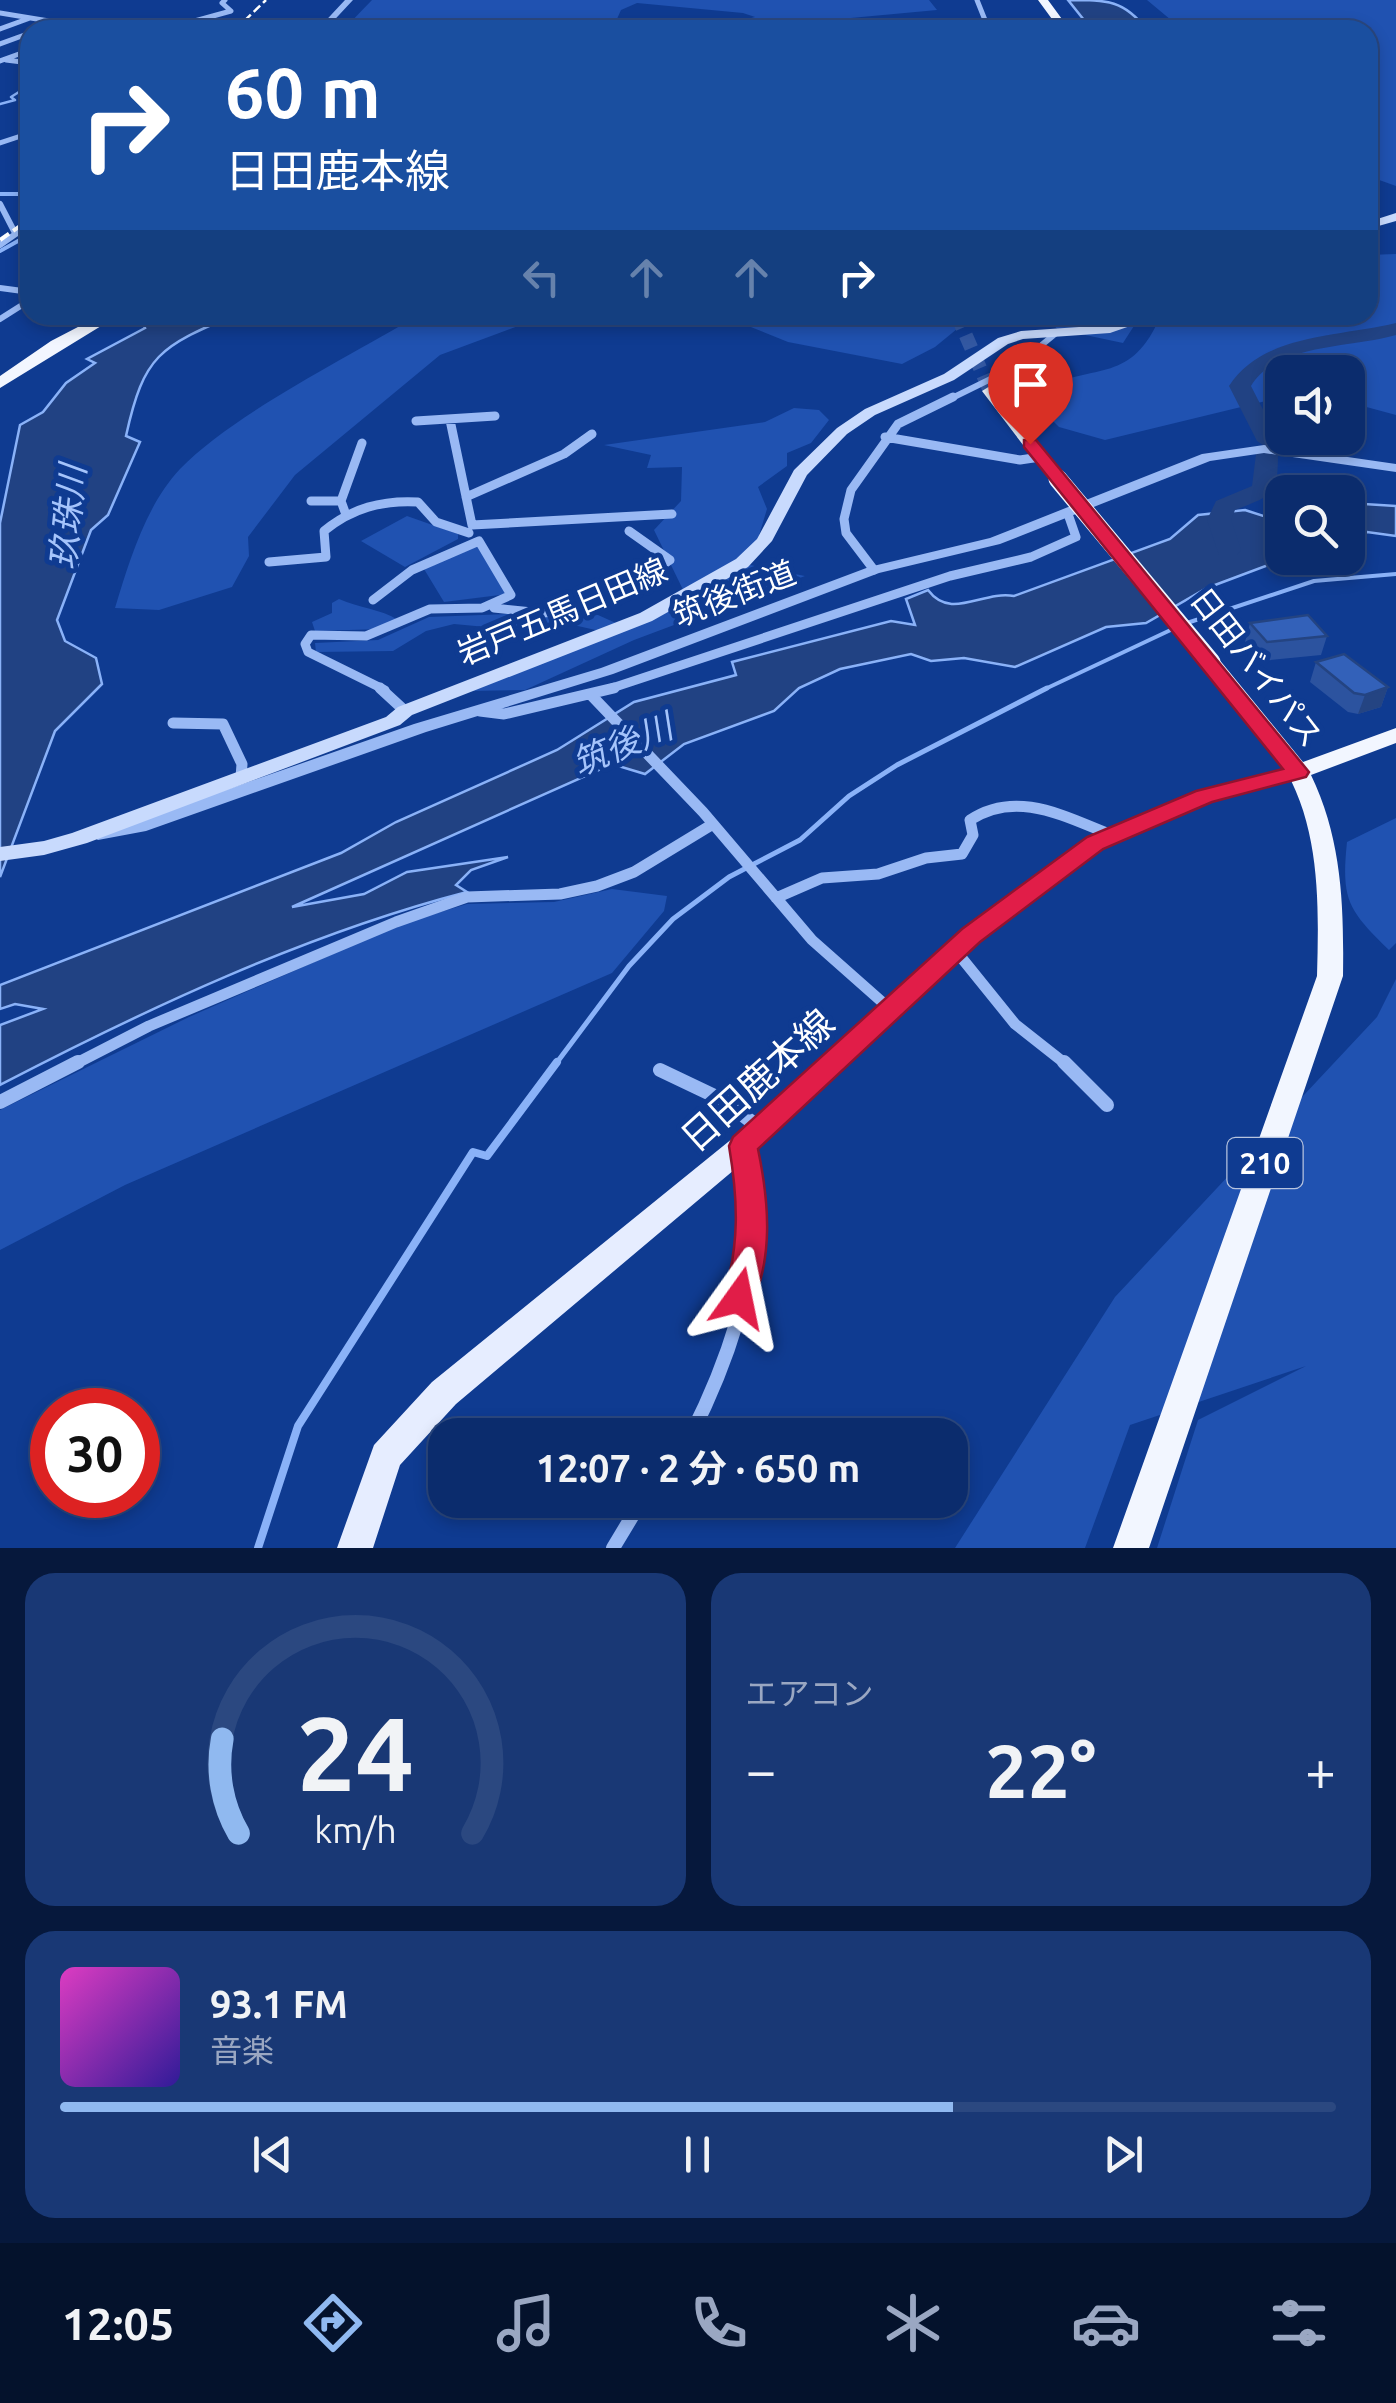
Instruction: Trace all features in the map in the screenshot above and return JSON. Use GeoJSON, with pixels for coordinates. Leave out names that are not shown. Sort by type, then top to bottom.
{"type":"FeatureCollection","features":[{"type":"Feature","properties":{"kind":"highway"},"geometry":{"type":"LineString","coordinates":[[0,383],[56,344],[93,325]]}},
{"type":"Feature","properties":{"kind":"highway","name":"日田バイパス"},"geometry":{"type":"LineString","coordinates":[[990,391],[1298,772],[1321,839],[1332,893],[1330,976],[1131,1548]]}},
{"type":"Feature","properties":{"kind":"highway"},"geometry":{"type":"LineString","coordinates":[[1298,772],[1396,735]]}},
{"type":"Feature","properties":{"kind":"main road","name":"岩戸五馬日田線"},"geometry":{"type":"LineString","coordinates":[[0,854],[97,834],[153,808],[393,721],[405,711],[634,622],[742,564],[764,541],[800,473],[842,431],[870,412],[973,364],[1003,341],[1120,325]]}},
{"type":"Feature","properties":{"kind":"main road","name":"日田鹿本線"},"geometry":{"type":"LineString","coordinates":[[355,1548],[386,1456],[432,1404],[752,1138],[956,950],[1095,843],[1204,797],[1298,772]]}},
{"type":"Feature","properties":{"kind":"street"},"geometry":{"type":"LineString","coordinates":[[196,20],[231,10],[222,3],[225,0]]}},
{"type":"Feature","properties":{"kind":"street"},"geometry":{"type":"LineString","coordinates":[[330,20],[349,0]]}},
{"type":"Feature","properties":{"kind":"street"},"geometry":{"type":"LineString","coordinates":[[0,17],[43,20]]}},
{"type":"Feature","properties":{"kind":"street"},"geometry":{"type":"LineString","coordinates":[[0,17],[17,23]]}},
{"type":"Feature","properties":{"kind":"street"},"geometry":{"type":"LineString","coordinates":[[25,20],[31,18]]}},
{"type":"Feature","properties":{"kind":"street"},"geometry":{"type":"LineString","coordinates":[[0,29],[20,22]]}},
{"type":"Feature","properties":{"kind":"street"},"geometry":{"type":"LineString","coordinates":[[0,204],[20,232]]}},
{"type":"Feature","properties":{"kind":"street"},"geometry":{"type":"LineString","coordinates":[[0,319],[20,304]]}},
{"type":"Feature","properties":{"kind":"street"},"geometry":{"type":"LineString","coordinates":[[874,570],[846,534],[842,514],[849,494],[886,437],[898,424],[1014,366],[1054,334]]}},
{"type":"Feature","properties":{"kind":"street"},"geometry":{"type":"LineString","coordinates":[[416,421],[494,416]]}},
{"type":"Feature","properties":{"kind":"street"},"geometry":{"type":"LineString","coordinates":[[450,420],[470,534]]}},
{"type":"Feature","properties":{"kind":"street"},"geometry":{"type":"LineString","coordinates":[[466,497],[564,454],[592,434]]}},
{"type":"Feature","properties":{"kind":"street"},"geometry":{"type":"LineString","coordinates":[[886,437],[1020,460],[1040,457]]}},
{"type":"Feature","properties":{"kind":"street"},"geometry":{"type":"LineString","coordinates":[[345,512],[341,501],[362,443]]}},
{"type":"Feature","properties":{"kind":"street","name":"筑後街道"},"geometry":{"type":"LineString","coordinates":[[97,834],[140,828],[474,711],[607,671],[874,570],[996,541],[1206,458],[1243,450],[1289,451],[1396,468]]}},
{"type":"Feature","properties":{"kind":"street"},"geometry":{"type":"LineString","coordinates":[[311,501],[341,501]]}},
{"type":"Feature","properties":{"kind":"street"},"geometry":{"type":"LineString","coordinates":[[269,562],[326,557],[324,531],[345,512],[418,502],[436,522],[479,541],[511,595],[488,608]]}},
{"type":"Feature","properties":{"kind":"street"},"geometry":{"type":"LineString","coordinates":[[373,600],[470,534],[672,514]]}},
{"type":"Feature","properties":{"kind":"street"},"geometry":{"type":"LineString","coordinates":[[474,711],[504,714],[591,695],[950,576],[1031,557],[1076,537],[1068,514]]}},
{"type":"Feature","properties":{"kind":"street"},"geometry":{"type":"LineString","coordinates":[[405,711],[385,690],[308,652],[305,644],[311,635],[365,636],[435,608],[572,612],[608,604],[670,560],[629,531]]}},
{"type":"Feature","properties":{"kind":"street"},"geometry":{"type":"LineString","coordinates":[[591,695],[703,812],[812,940],[891,1010]]}},
{"type":"Feature","properties":{"kind":"street"},"geometry":{"type":"LineString","coordinates":[[173,723],[223,724],[242,764],[240,778]]}},
{"type":"Feature","properties":{"kind":"street"},"geometry":{"type":"LineString","coordinates":[[776,898],[822,878],[878,874],[926,858],[962,854],[973,835],[970,820],[982,809],[998,805],[1022,804],[1113,836]]}},
{"type":"Feature","properties":{"kind":"street"},"geometry":{"type":"LineString","coordinates":[[0,1102],[149,1026],[396,922],[467,897],[560,894],[597,886],[634,872],[713,824]]}},
{"type":"Feature","properties":{"kind":"street"},"geometry":{"type":"LineString","coordinates":[[956,950],[1015,1024],[1080,1075],[1107,1106]]}},
{"type":"Feature","properties":{"kind":"street"},"geometry":{"type":"LineString","coordinates":[[660,1070],[724,1100],[752,1138],[754,1204],[746,1275],[710,1404],[701,1418]]}},
{"type":"Feature","properties":{"kind":"street"},"geometry":{"type":"LineString","coordinates":[[612,1548],[631,1518]]}},
{"type":"Feature","properties":{"kind":"shaded area"},"geometry":{"type":"Polygon","coordinates":[[[372,0],[929,0],[937,10],[840,19],[844,20],[744,20],[755,17],[637,3],[621,10],[616,20],[353,20],[372,0]]]}},
{"type":"Feature","properties":{"kind":"shaded area"},"geometry":{"type":"Polygon","coordinates":[[[1147,0],[1396,0],[1396,186],[1378,180],[1378,20],[1171,20],[1147,0]]]}},
{"type":"Feature","properties":{"kind":"shaded area"},"geometry":{"type":"Polygon","coordinates":[[[1396,254],[1396,415],[1365,407],[1365,355],[1265,355],[1265,401],[1105,440],[1059,427],[1038,406],[1040,389],[1125,362],[1150,337],[1156,325],[1378,325],[1378,255],[1396,254]]]}},
{"type":"Feature","properties":{"kind":"shaded area"},"geometry":{"type":"Polygon","coordinates":[[[401,325],[521,325],[440,355],[295,475],[248,537],[249,556],[232,587],[159,610],[115,608],[148,517],[180,469],[230,428],[401,325]]]}},
{"type":"Feature","properties":{"kind":"shaded area"},"geometry":{"type":"Polygon","coordinates":[[[746,325],[962,325],[935,347],[902,364],[788,342],[746,325]]]}},
{"type":"Feature","properties":{"kind":"shaded area"},"geometry":{"type":"Polygon","coordinates":[[[1054,325],[1135,325],[1123,343],[1057,329],[1054,325]]]}},
{"type":"Feature","properties":{"kind":"shaded area"},"geometry":{"type":"Polygon","coordinates":[[[794,408],[819,410],[829,420],[811,443],[787,453],[787,466],[758,487],[767,509],[750,565],[805,576],[634,640],[525,690],[468,691],[687,598],[654,530],[681,501],[682,467],[647,468],[651,455],[604,445],[765,422],[794,408]]]}},
{"type":"Feature","properties":{"kind":"shaded area"},"geometry":{"type":"Polygon","coordinates":[[[407,516],[458,534],[458,539],[405,567],[361,541],[407,516]]]}},
{"type":"Feature","properties":{"kind":"shaded area"},"geometry":{"type":"Polygon","coordinates":[[[476,543],[508,594],[444,602],[424,569],[476,543]]]}},
{"type":"Feature","properties":{"kind":"shaded area"},"geometry":{"type":"Polygon","coordinates":[[[339,599],[398,620],[383,629],[315,631],[312,622],[332,613],[332,603],[339,599]]]}},
{"type":"Feature","properties":{"kind":"shaded area"},"geometry":{"type":"Polygon","coordinates":[[[598,615],[618,624],[600,631],[569,624],[527,631],[454,624],[426,631],[393,651],[316,652],[315,643],[378,640],[429,617],[598,615]]]}},
{"type":"Feature","properties":{"kind":"shaded area"},"geometry":{"type":"Polygon","coordinates":[[[1396,818],[1396,943],[1389,950],[1350,903],[1345,862],[1347,842],[1396,818]]]}},
{"type":"Feature","properties":{"kind":"shaded area"},"geometry":{"type":"Polygon","coordinates":[[[612,889],[667,896],[664,911],[612,973],[125,1185],[0,1250],[0,1110],[189,1017],[401,924],[467,904],[554,902],[612,889]]]}},
{"type":"Feature","properties":{"kind":"shaded area"},"geometry":{"type":"Polygon","coordinates":[[[1396,979],[1396,1548],[1157,1548],[1198,1420],[1306,1366],[1130,1425],[1085,1548],[955,1548],[1115,1297],[1377,1017],[1396,979]]]}},
{"type":"Feature","properties":{"kind":"water"},"geometry":{"type":"Polygon","coordinates":[[[1068,0],[1114,4],[1138,20],[1084,20],[1068,0]]]}},
{"type":"Feature","properties":{"kind":"water","name":"玖珠川"},"geometry":{"type":"Polygon","coordinates":[[[144,325],[212,325],[188,336],[159,357],[140,387],[126,436],[140,442],[108,515],[91,530],[57,620],[65,641],[96,658],[102,684],[55,731],[0,877],[0,523],[20,425],[43,412],[66,383],[95,363],[87,359],[145,328],[144,325]]]}},
{"type":"Feature","properties":{"kind":"water"},"geometry":{"type":"Polygon","coordinates":[[[1365,504],[1396,506],[1396,536],[1367,532],[1365,504]]]}},
{"type":"Feature","properties":{"kind":"water","name":"筑後川"},"geometry":{"type":"Polygon","coordinates":[[[1245,510],[1265,516],[1265,566],[1207,588],[1146,623],[1106,627],[1015,667],[964,658],[931,661],[911,654],[840,669],[799,688],[774,711],[684,744],[645,774],[612,764],[292,907],[364,894],[407,872],[508,857],[471,870],[456,885],[467,892],[347,929],[229,975],[0,1085],[0,1025],[43,1009],[15,1004],[0,1009],[0,985],[341,853],[396,822],[557,750],[634,702],[736,675],[732,662],[891,621],[915,625],[906,599],[928,590],[937,599],[957,604],[1014,596],[1170,539],[1198,515],[1245,510]]]}},
{"type":"Feature","properties":{"kind":"building"},"geometry":{"type":"Polygon","coordinates":[[[1308,615],[1327,636],[1267,642],[1250,623],[1308,615]]]}},
{"type":"Feature","properties":{"kind":"building"},"geometry":{"type":"Polygon","coordinates":[[[1344,654],[1388,687],[1365,695],[1354,693],[1316,662],[1344,654]]]}},
{"type":"Feature","properties":{"kind":"waterway"},"geometry":{"type":"LineString","coordinates":[[0,104],[15,100],[11,97],[20,91]]}},
{"type":"Feature","properties":{"kind":"waterway"},"geometry":{"type":"LineString","coordinates":[[0,194],[20,194]]}},
{"type":"Feature","properties":{"kind":"waterway"},"geometry":{"type":"LineString","coordinates":[[0,251],[20,240]]}},
{"type":"Feature","properties":{"kind":"waterway"},"geometry":{"type":"LineString","coordinates":[[1280,355],[1396,329]]}},
{"type":"Feature","properties":{"kind":"waterway"},"geometry":{"type":"LineString","coordinates":[[1265,361],[1249,372],[1240,386],[1265,435]]}},
{"type":"Feature","properties":{"kind":"waterway"},"geometry":{"type":"LineString","coordinates":[[1228,550],[1219,520],[1225,506],[1262,491],[1267,455]]}},
{"type":"Feature","properties":{"kind":"waterway"},"geometry":{"type":"LineString","coordinates":[[1187,623],[1314,581],[1396,574]]}},
{"type":"Feature","properties":{"kind":"waterway"},"geometry":{"type":"LineString","coordinates":[[1044,689],[1177,627]]}},
{"type":"Feature","properties":{"kind":"waterway"},"geometry":{"type":"LineString","coordinates":[[555,1065],[629,966],[673,919],[729,877],[800,840],[849,796],[897,765],[1044,689]]}},
{"type":"Feature","properties":{"kind":"waterway"},"geometry":{"type":"LineString","coordinates":[[258,1548],[298,1426],[473,1152],[487,1156],[557,1062]]}},
{"type":"Feature","properties":{"kind":"tunnel"},"geometry":{"type":"LineString","coordinates":[[961,325],[990,391]]}},
{"type":"Feature","properties":{"kind":"railway"},"geometry":{"type":"LineString","coordinates":[[245,20],[266,0]]}},
{"type":"Feature","properties":{"kind":"railway"},"geometry":{"type":"LineString","coordinates":[[0,240],[20,226]]}},
{"type":"Feature","properties":{"kind":"route"},"geometry":{"type":"LineString","coordinates":[[739,1298],[746,1275],[754,1204],[743,1146],[971,936],[1095,843],[1204,797],[1298,772],[1030,444]]}}]}
